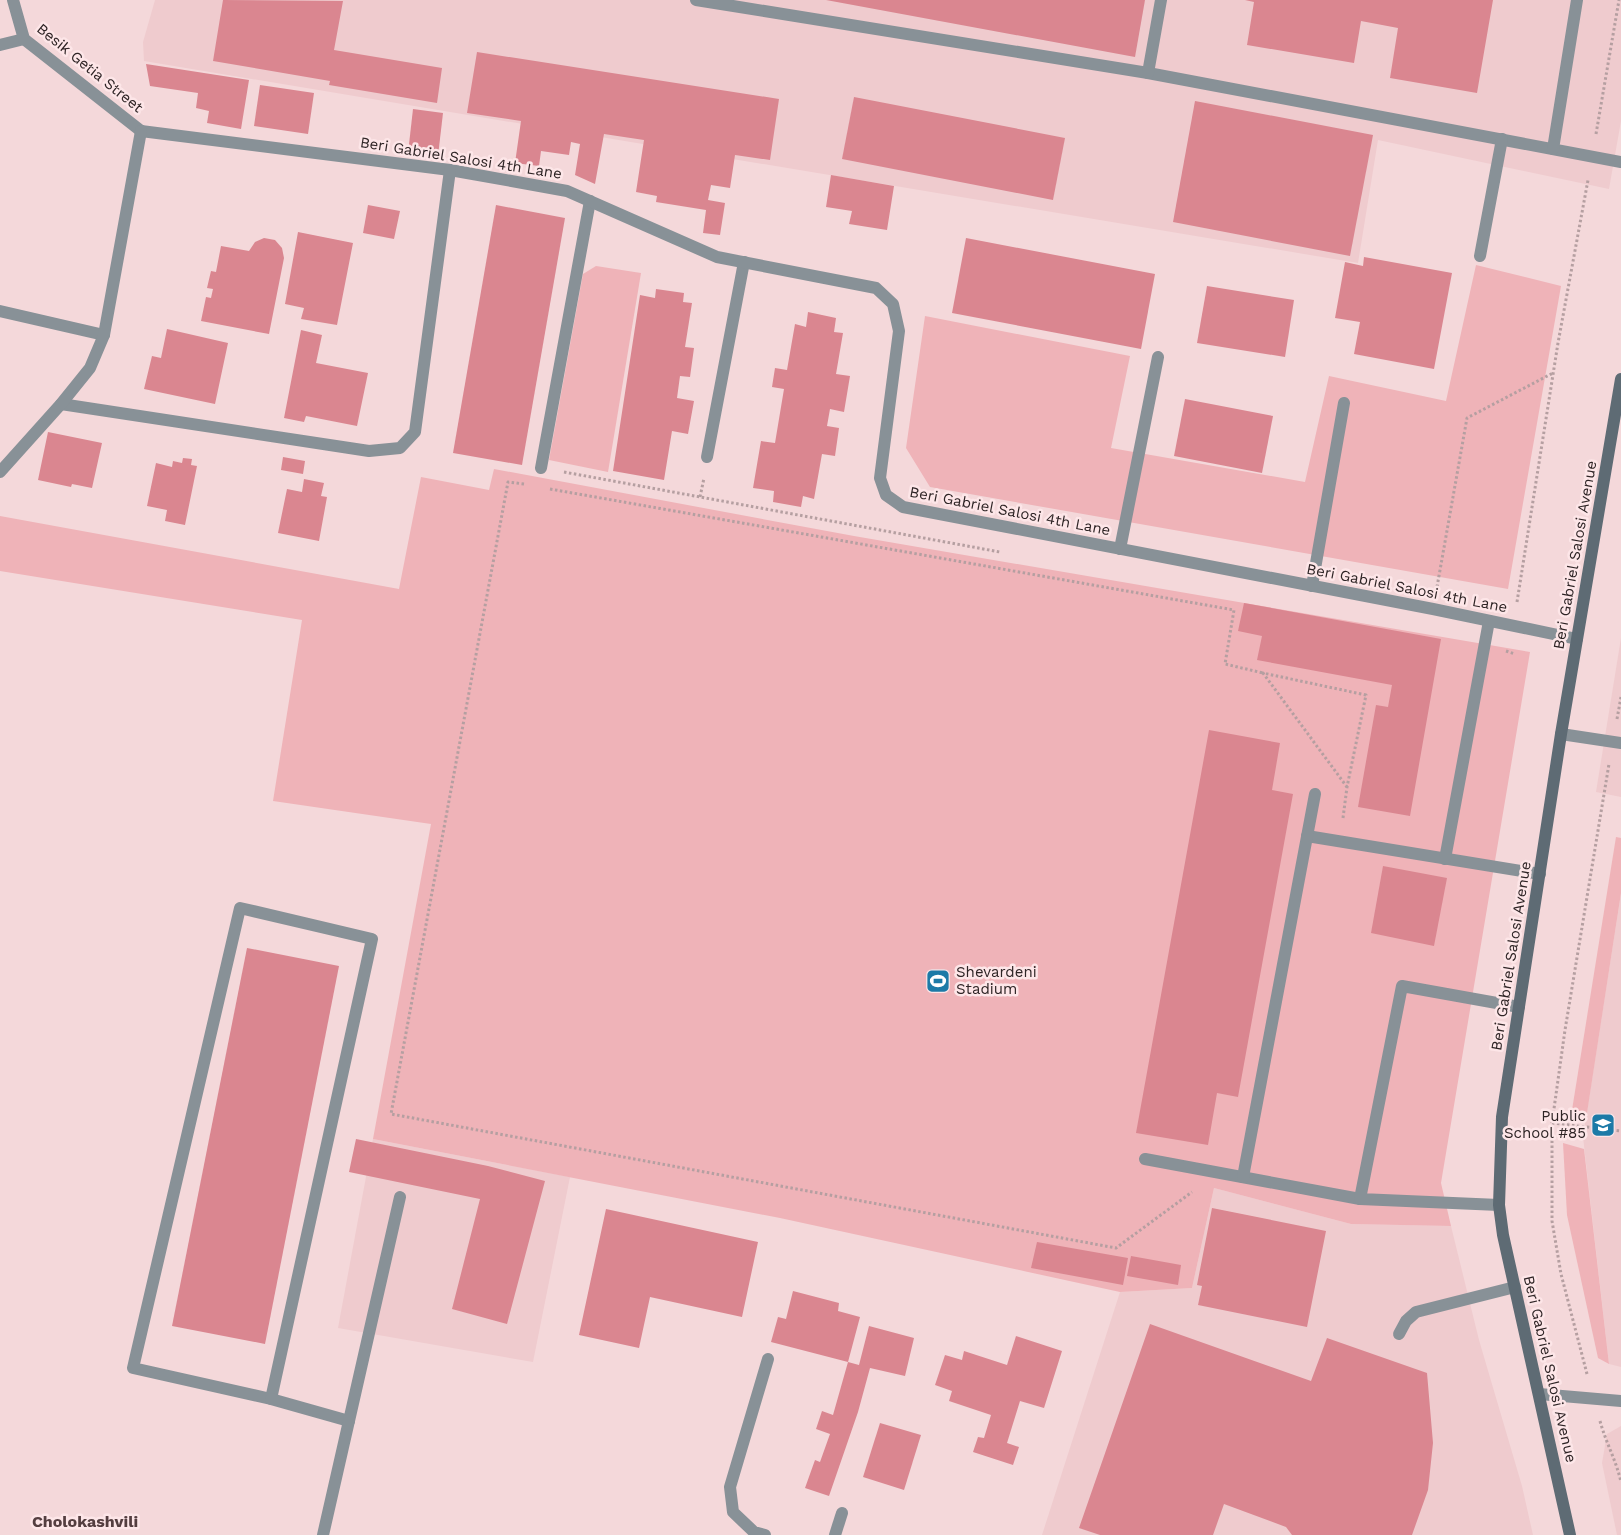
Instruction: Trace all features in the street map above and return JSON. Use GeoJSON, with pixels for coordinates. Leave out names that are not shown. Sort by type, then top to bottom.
{"type":"FeatureCollection","features":[{"type":"Feature","properties":{"kind":"main road","name":"Beri Gabriel Salosi Avenue"},"geometry":{"type":"LineString","coordinates":[[1570,1535],[1503,1235],[1499,1205],[1502,1116],[1561,734],[1621,379]]}},
{"type":"Feature","properties":{"kind":"street","name":"Besik Getia Street"},"geometry":{"type":"LineString","coordinates":[[13,0],[24,39],[140,131]]}},
{"type":"Feature","properties":{"kind":"street"},"geometry":{"type":"LineString","coordinates":[[696,0],[1148,73],[1621,162]]}},
{"type":"Feature","properties":{"kind":"street"},"geometry":{"type":"LineString","coordinates":[[1148,73],[1161,0]]}},
{"type":"Feature","properties":{"kind":"street"},"geometry":{"type":"LineString","coordinates":[[1553,149],[1578,0]]}},
{"type":"Feature","properties":{"kind":"street"},"geometry":{"type":"LineString","coordinates":[[0,45],[24,39]]}},
{"type":"Feature","properties":{"kind":"street"},"geometry":{"type":"LineString","coordinates":[[0,472],[61,404],[90,368],[104,335],[140,131]]}},
{"type":"Feature","properties":{"kind":"street","name":"Beri Gabriel Salosi 4th Lane"},"geometry":{"type":"LineString","coordinates":[[140,131],[450,170],[566,191],[717,257],[876,288],[893,304],[899,332],[880,478],[886,495],[903,507],[1577,639]]}},
{"type":"Feature","properties":{"kind":"street"},"geometry":{"type":"LineString","coordinates":[[1480,256],[1502,140]]}},
{"type":"Feature","properties":{"kind":"street"},"geometry":{"type":"LineString","coordinates":[[61,404],[369,451],[400,448],[415,432],[450,170]]}},
{"type":"Feature","properties":{"kind":"street"},"geometry":{"type":"LineString","coordinates":[[541,468],[590,201]]}},
{"type":"Feature","properties":{"kind":"street"},"geometry":{"type":"LineString","coordinates":[[707,457],[744,262]]}},
{"type":"Feature","properties":{"kind":"street"},"geometry":{"type":"LineString","coordinates":[[0,311],[104,335]]}},
{"type":"Feature","properties":{"kind":"street"},"geometry":{"type":"LineString","coordinates":[[1120,549],[1158,357]]}},
{"type":"Feature","properties":{"kind":"street"},"geometry":{"type":"LineString","coordinates":[[1312,586],[1344,403]]}},
{"type":"Feature","properties":{"kind":"street"},"geometry":{"type":"LineString","coordinates":[[1445,859],[1489,621]]}},
{"type":"Feature","properties":{"kind":"street"},"geometry":{"type":"LineString","coordinates":[[1561,734],[1617,742]]}},
{"type":"Feature","properties":{"kind":"street"},"geometry":{"type":"LineString","coordinates":[[1242,1177],[1315,794]]}},
{"type":"Feature","properties":{"kind":"street"},"geometry":{"type":"LineString","coordinates":[[1307,836],[1540,874]]}},
{"type":"Feature","properties":{"kind":"street"},"geometry":{"type":"LineString","coordinates":[[271,1399],[372,939],[240,908],[133,1368],[271,1399],[349,1421]]}},
{"type":"Feature","properties":{"kind":"street"},"geometry":{"type":"LineString","coordinates":[[1360,1199],[1402,986],[1519,1007]]}},
{"type":"Feature","properties":{"kind":"street"},"geometry":{"type":"LineString","coordinates":[[1145,1159],[1360,1199],[1499,1205]]}},
{"type":"Feature","properties":{"kind":"street"},"geometry":{"type":"LineString","coordinates":[[323,1535],[400,1197]]}},
{"type":"Feature","properties":{"kind":"street"},"geometry":{"type":"LineString","coordinates":[[1399,1334],[1406,1321],[1416,1312],[1515,1287]]}},
{"type":"Feature","properties":{"kind":"street"},"geometry":{"type":"LineString","coordinates":[[765,1535],[754,1532],[733,1512],[730,1487],[768,1358]]}},
{"type":"Feature","properties":{"kind":"street"},"geometry":{"type":"LineString","coordinates":[[1539,1394],[1621,1402]]}},
{"type":"Feature","properties":{"kind":"street"},"geometry":{"type":"LineString","coordinates":[[838,1534],[842,1513]]}},
{"type":"Feature","properties":{"kind":"path"},"geometry":{"type":"LineString","coordinates":[[1517,603],[1553,373],[1618,0]]}},
{"type":"Feature","properties":{"kind":"path"},"geometry":{"type":"LineString","coordinates":[[1433,610],[1467,418],[1553,373]]}},
{"type":"Feature","properties":{"kind":"path"},"geometry":{"type":"LineString","coordinates":[[528,485],[508,482],[391,1114],[1116,1248],[1218,1173]]}},
{"type":"Feature","properties":{"kind":"path"},"geometry":{"type":"LineString","coordinates":[[548,488],[1234,610],[1225,664],[1366,695],[1347,787],[1339,842]]}},
{"type":"Feature","properties":{"kind":"path"},"geometry":{"type":"LineString","coordinates":[[1262,673],[1347,787]]}},
{"type":"Feature","properties":{"kind":"path"},"geometry":{"type":"LineString","coordinates":[[1621,697],[1617,742],[1565,1030],[1552,1123],[1552,1221],[1561,1274],[1578,1346],[1605,1438],[1616,1462],[1621,1482]]}},
{"type":"Feature","properties":{"kind":"path"},"geometry":{"type":"LineString","coordinates":[[1552,1123],[1621,1131]]}},
{"type":"Feature","properties":{"kind":"shaded area"},"geometry":{"type":"Polygon","coordinates":[[[155,0],[1621,0],[1621,121],[1609,189],[1378,140],[1358,263],[144,61],[143,42],[155,0]]]}},
{"type":"Feature","properties":{"kind":"shaded area"},"geometry":{"type":"Polygon","coordinates":[[[1476,265],[1561,286],[1508,589],[930,487],[906,448],[925,316],[1130,356],[1111,448],[1305,482],[1329,376],[1446,401],[1476,265]]]}},
{"type":"Feature","properties":{"kind":"shaded area"},"geometry":{"type":"Polygon","coordinates":[[[596,266],[641,273],[608,472],[549,460],[583,274],[596,266]]]}},
{"type":"Feature","properties":{"kind":"shaded area","name":"Shevardeni Stadium"},"geometry":{"type":"Polygon","coordinates":[[[494,469],[854,536],[1530,652],[1441,1183],[1451,1226],[1351,1224],[1214,1188],[1192,1288],[1120,1292],[780,1218],[373,1139],[431,824],[273,801],[302,620],[0,571],[0,516],[399,589],[421,477],[489,490],[494,469]]]}},
{"type":"Feature","properties":{"kind":"shaded area"},"geometry":{"type":"Polygon","coordinates":[[[1621,638],[1621,797],[1596,792],[1621,638]]]}},
{"type":"Feature","properties":{"kind":"shaded area"},"geometry":{"type":"Polygon","coordinates":[[[1616,837],[1621,838],[1621,893],[1587,1113],[1572,1110],[1616,837]]]}},
{"type":"Feature","properties":{"kind":"shaded area","name":"Public School #85"},"geometry":{"type":"Polygon","coordinates":[[[1621,893],[1621,1367],[1609,1364],[1583,1137],[1621,893]]]}},
{"type":"Feature","properties":{"kind":"shaded area"},"geometry":{"type":"Polygon","coordinates":[[[373,1139],[570,1177],[533,1362],[338,1328],[373,1139]]]}},
{"type":"Feature","properties":{"kind":"shaded area"},"geometry":{"type":"Polygon","coordinates":[[[1563,1143],[1584,1149],[1609,1364],[1598,1358],[1567,1215],[1563,1143]]]}},
{"type":"Feature","properties":{"kind":"shaded area"},"geometry":{"type":"Polygon","coordinates":[[[1214,1188],[1351,1224],[1451,1226],[1479,1340],[1522,1486],[1533,1535],[1042,1535],[1120,1292],[1192,1288],[1214,1188]]]}},
{"type":"Feature","properties":{"kind":"shaded area"},"geometry":{"type":"Polygon","coordinates":[[[1621,1426],[1621,1535],[1617,1535],[1602,1463],[1607,1434],[1621,1426]]]}},
{"type":"Feature","properties":{"kind":"building"},"geometry":{"type":"Polygon","coordinates":[[[223,0],[343,1],[334,50],[442,68],[437,103],[329,85],[330,81],[213,61],[223,0]]]}},
{"type":"Feature","properties":{"kind":"building"},"geometry":{"type":"Polygon","coordinates":[[[826,0],[1145,0],[1135,57],[826,0]]]}},
{"type":"Feature","properties":{"kind":"building"},"geometry":{"type":"Polygon","coordinates":[[[1245,0],[1493,0],[1477,93],[1390,78],[1398,28],[1361,21],[1354,63],[1247,45],[1254,2],[1245,0]]]}},
{"type":"Feature","properties":{"kind":"building"},"geometry":{"type":"Polygon","coordinates":[[[477,52],[779,99],[770,160],[735,155],[730,188],[711,185],[708,200],[725,203],[720,235],[703,233],[706,210],[656,202],[657,196],[636,192],[644,140],[604,134],[595,184],[575,175],[580,144],[571,142],[569,155],[541,151],[539,166],[515,163],[521,121],[467,113],[477,52]]]}},
{"type":"Feature","properties":{"kind":"building"},"geometry":{"type":"Polygon","coordinates":[[[146,64],[249,80],[241,129],[207,123],[209,111],[196,108],[198,93],[150,86],[146,64]]]}},
{"type":"Feature","properties":{"kind":"building"},"geometry":{"type":"Polygon","coordinates":[[[260,85],[314,93],[308,134],[254,126],[260,85]]]}},
{"type":"Feature","properties":{"kind":"building"},"geometry":{"type":"Polygon","coordinates":[[[854,97],[1065,138],[1053,200],[842,159],[854,97]]]}},
{"type":"Feature","properties":{"kind":"building"},"geometry":{"type":"Polygon","coordinates":[[[1195,101],[1373,135],[1350,256],[1173,222],[1195,101]]]}},
{"type":"Feature","properties":{"kind":"building"},"geometry":{"type":"Polygon","coordinates":[[[413,109],[443,113],[438,156],[408,153],[413,109]]]}},
{"type":"Feature","properties":{"kind":"building"},"geometry":{"type":"Polygon","coordinates":[[[831,175],[894,186],[887,230],[849,224],[852,211],[826,207],[831,175]]]}},
{"type":"Feature","properties":{"kind":"building"},"geometry":{"type":"Polygon","coordinates":[[[368,205],[400,211],[394,239],[363,233],[368,205]]]}},
{"type":"Feature","properties":{"kind":"building"},"geometry":{"type":"Polygon","coordinates":[[[496,205],[565,218],[522,465],[453,453],[496,205]]]}},
{"type":"Feature","properties":{"kind":"building"},"geometry":{"type":"Polygon","coordinates":[[[298,232],[353,243],[337,325],[301,319],[304,308],[285,304],[298,232]]]}},
{"type":"Feature","properties":{"kind":"building"},"geometry":{"type":"Polygon","coordinates":[[[264,238],[275,240],[282,248],[284,258],[269,334],[201,321],[206,297],[211,298],[213,289],[207,288],[211,271],[216,272],[221,246],[249,251],[255,242],[264,238]]]}},
{"type":"Feature","properties":{"kind":"building"},"geometry":{"type":"Polygon","coordinates":[[[966,238],[1155,274],[1141,349],[952,313],[966,238]]]}},
{"type":"Feature","properties":{"kind":"building"},"geometry":{"type":"Polygon","coordinates":[[[1364,257],[1452,273],[1434,369],[1354,354],[1360,322],[1335,318],[1345,262],[1363,266],[1364,257]]]}},
{"type":"Feature","properties":{"kind":"building"},"geometry":{"type":"Polygon","coordinates":[[[1207,286],[1294,300],[1285,357],[1197,343],[1207,286]]]}},
{"type":"Feature","properties":{"kind":"building"},"geometry":{"type":"Polygon","coordinates":[[[656,289],[684,293],[683,302],[692,303],[685,347],[694,348],[690,377],[680,376],[677,398],[694,401],[688,434],[672,431],[664,480],[613,471],[640,295],[655,298],[656,289]]]}},
{"type":"Feature","properties":{"kind":"building"},"geometry":{"type":"Polygon","coordinates":[[[808,312],[836,318],[834,332],[843,333],[836,374],[850,376],[844,412],[830,409],[827,426],[839,428],[835,456],[822,454],[814,499],[803,496],[801,507],[773,502],[774,491],[753,488],[761,441],[775,443],[784,389],[772,387],[775,368],[787,370],[795,324],[806,327],[808,312]]]}},
{"type":"Feature","properties":{"kind":"building"},"geometry":{"type":"Polygon","coordinates":[[[167,329],[228,343],[215,404],[144,389],[152,356],[161,358],[167,329]]]}},
{"type":"Feature","properties":{"kind":"building"},"geometry":{"type":"Polygon","coordinates":[[[301,330],[322,335],[316,363],[368,373],[357,426],[306,416],[304,422],[284,418],[301,330]]]}},
{"type":"Feature","properties":{"kind":"building"},"geometry":{"type":"Polygon","coordinates":[[[1185,399],[1273,416],[1262,473],[1174,456],[1185,399]]]}},
{"type":"Feature","properties":{"kind":"building"},"geometry":{"type":"Polygon","coordinates":[[[48,432],[102,443],[92,488],[72,484],[71,487],[38,480],[48,432]]]}},
{"type":"Feature","properties":{"kind":"building"},"geometry":{"type":"Polygon","coordinates":[[[283,457],[305,461],[303,474],[281,470],[283,457]]]}},
{"type":"Feature","properties":{"kind":"building"},"geometry":{"type":"Polygon","coordinates":[[[183,458],[192,459],[191,465],[197,466],[185,525],[165,521],[167,510],[147,506],[156,463],[172,467],[173,461],[182,463],[183,458]]]}},
{"type":"Feature","properties":{"kind":"building"},"geometry":{"type":"Polygon","coordinates":[[[304,479],[324,483],[321,496],[327,497],[319,541],[278,533],[287,489],[302,492],[304,479]]]}},
{"type":"Feature","properties":{"kind":"building"},"geometry":{"type":"Polygon","coordinates":[[[1244,603],[1441,639],[1410,816],[1358,807],[1376,705],[1388,707],[1392,685],[1257,660],[1262,636],[1238,631],[1244,603]]]}},
{"type":"Feature","properties":{"kind":"building"},"geometry":{"type":"Polygon","coordinates":[[[1209,730],[1280,743],[1272,790],[1293,794],[1238,1097],[1217,1093],[1208,1145],[1136,1133],[1209,730]]]}},
{"type":"Feature","properties":{"kind":"building"},"geometry":{"type":"Polygon","coordinates":[[[1383,866],[1447,878],[1434,946],[1371,933],[1383,866]]]}},
{"type":"Feature","properties":{"kind":"building"},"geometry":{"type":"Polygon","coordinates":[[[247,948],[339,966],[265,1344],[172,1326],[247,948]]]}},
{"type":"Feature","properties":{"kind":"building"},"geometry":{"type":"Polygon","coordinates":[[[356,1139],[488,1166],[545,1181],[507,1324],[452,1309],[480,1199],[349,1172],[356,1139]]]}},
{"type":"Feature","properties":{"kind":"building"},"geometry":{"type":"Polygon","coordinates":[[[1212,1208],[1326,1231],[1307,1327],[1198,1305],[1202,1286],[1197,1285],[1212,1208]]]}},
{"type":"Feature","properties":{"kind":"building"},"geometry":{"type":"Polygon","coordinates":[[[606,1209],[758,1242],[742,1317],[650,1297],[639,1348],[579,1335],[606,1209]]]}},
{"type":"Feature","properties":{"kind":"building"},"geometry":{"type":"Polygon","coordinates":[[[1037,1242],[1128,1258],[1123,1285],[1031,1268],[1037,1242]]]}},
{"type":"Feature","properties":{"kind":"building"},"geometry":{"type":"Polygon","coordinates":[[[1131,1256],[1181,1265],[1178,1285],[1127,1276],[1131,1256]]]}},
{"type":"Feature","properties":{"kind":"building"},"geometry":{"type":"Polygon","coordinates":[[[793,1291],[839,1303],[838,1311],[860,1317],[848,1362],[771,1342],[778,1317],[786,1319],[793,1291]]]}},
{"type":"Feature","properties":{"kind":"building"},"geometry":{"type":"Polygon","coordinates":[[[1150,1324],[1311,1381],[1327,1338],[1427,1373],[1433,1443],[1428,1490],[1412,1535],[1292,1535],[1286,1527],[1224,1504],[1213,1535],[1100,1535],[1079,1528],[1150,1324]]]}},
{"type":"Feature","properties":{"kind":"building"},"geometry":{"type":"Polygon","coordinates":[[[869,1326],[914,1338],[905,1376],[870,1368],[858,1412],[829,1496],[805,1488],[815,1460],[820,1462],[830,1434],[816,1429],[822,1411],[833,1415],[848,1362],[859,1365],[869,1326]]]}},
{"type":"Feature","properties":{"kind":"building"},"geometry":{"type":"Polygon","coordinates":[[[1016,1336],[1062,1351],[1044,1408],[1020,1401],[1007,1443],[1019,1447],[1013,1465],[973,1452],[978,1437],[984,1438],[991,1415],[949,1401],[952,1391],[935,1385],[945,1355],[962,1360],[964,1351],[1007,1365],[1016,1336]]]}},
{"type":"Feature","properties":{"kind":"building"},"geometry":{"type":"Polygon","coordinates":[[[880,1423],[921,1435],[904,1490],[863,1477],[880,1423]]]}},
{"type":"Feature","properties":{"kind":"place","name":"Shevardeni Stadium"},"geometry":{"type":"Point","coordinates":[938,981]}},
{"type":"Feature","properties":{"kind":"place","name":"Public School #85"},"geometry":{"type":"Point","coordinates":[1603,1125]}},
{"type":"Feature","properties":{"kind":"district","name":"Cholokashvili"},"geometry":{"type":"Point","coordinates":[85,1521]}}]}
